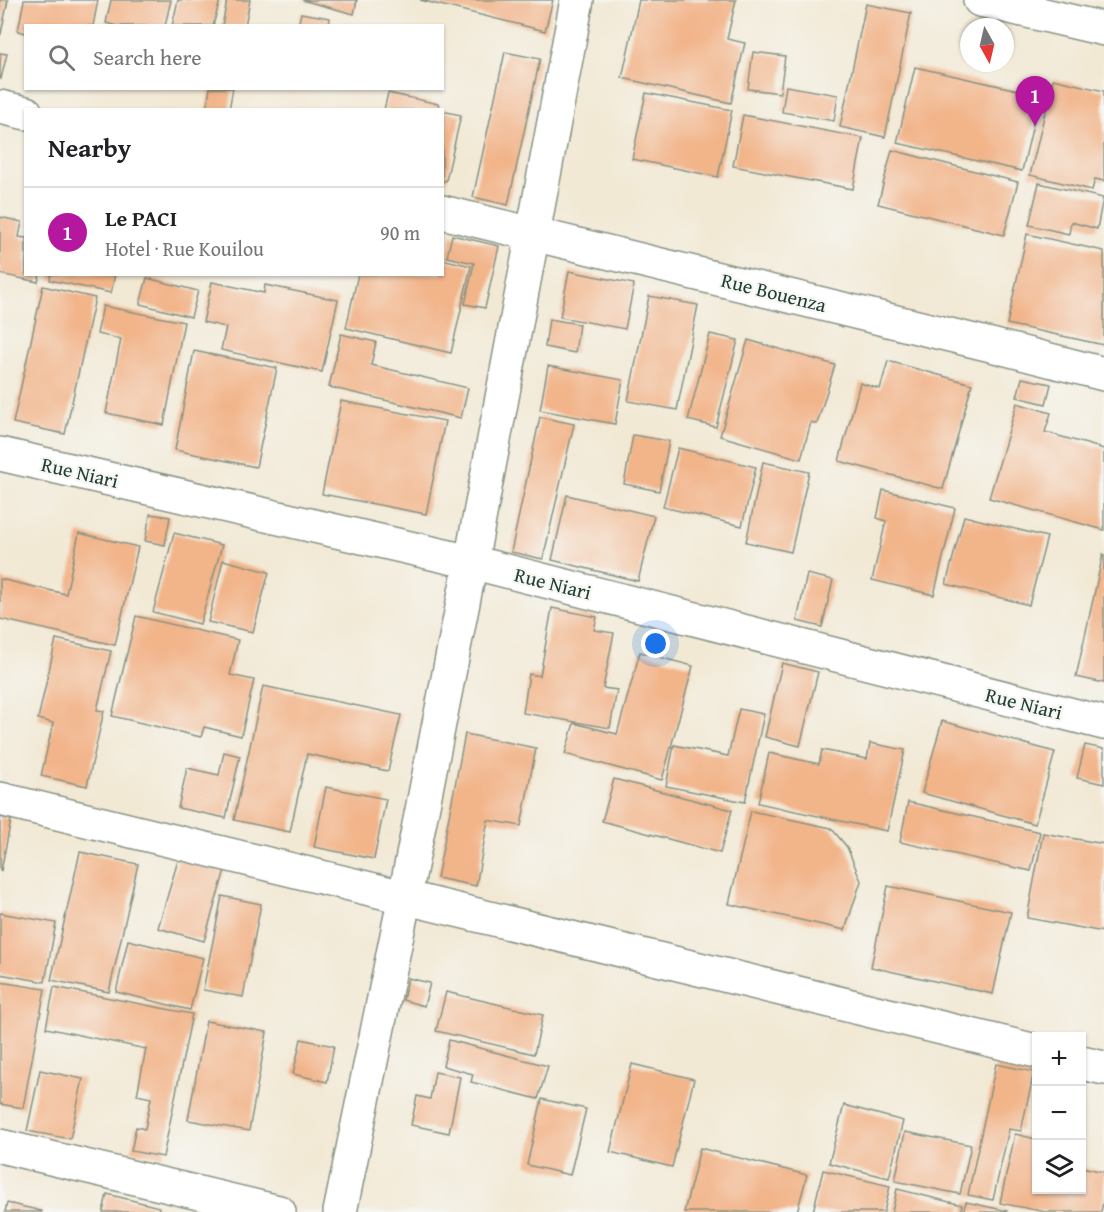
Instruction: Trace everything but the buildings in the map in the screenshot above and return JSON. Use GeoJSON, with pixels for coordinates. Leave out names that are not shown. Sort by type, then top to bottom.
{"type":"FeatureCollection","features":[{"type":"Feature","properties":{"kind":"street"},"geometry":{"type":"LineString","coordinates":[[340,1212],[471,562],[577,0]]}},
{"type":"Feature","properties":{"kind":"street"},"geometry":{"type":"LineString","coordinates":[[980,0],[1104,28]]}},
{"type":"Feature","properties":{"kind":"street"},"geometry":{"type":"LineString","coordinates":[[0,107],[24,113]]}},
{"type":"Feature","properties":{"kind":"street","name":"Rue Bouenza"},"geometry":{"type":"LineString","coordinates":[[444,212],[1104,374]]}},
{"type":"Feature","properties":{"kind":"street","name":"Rue Niari"},"geometry":{"type":"LineString","coordinates":[[0,454],[471,562],[1104,723]]}},
{"type":"Feature","properties":{"kind":"street"},"geometry":{"type":"LineString","coordinates":[[0,799],[1032,1050]]}},
{"type":"Feature","properties":{"kind":"street"},"geometry":{"type":"LineString","coordinates":[[1086,1064],[1104,1068]]}},
{"type":"Feature","properties":{"kind":"street"},"geometry":{"type":"LineString","coordinates":[[0,1146],[279,1212]]}},
{"type":"Feature","properties":{"kind":"place","name":"Le PACI"},"geometry":{"type":"Point","coordinates":[1035,126]}}]}
